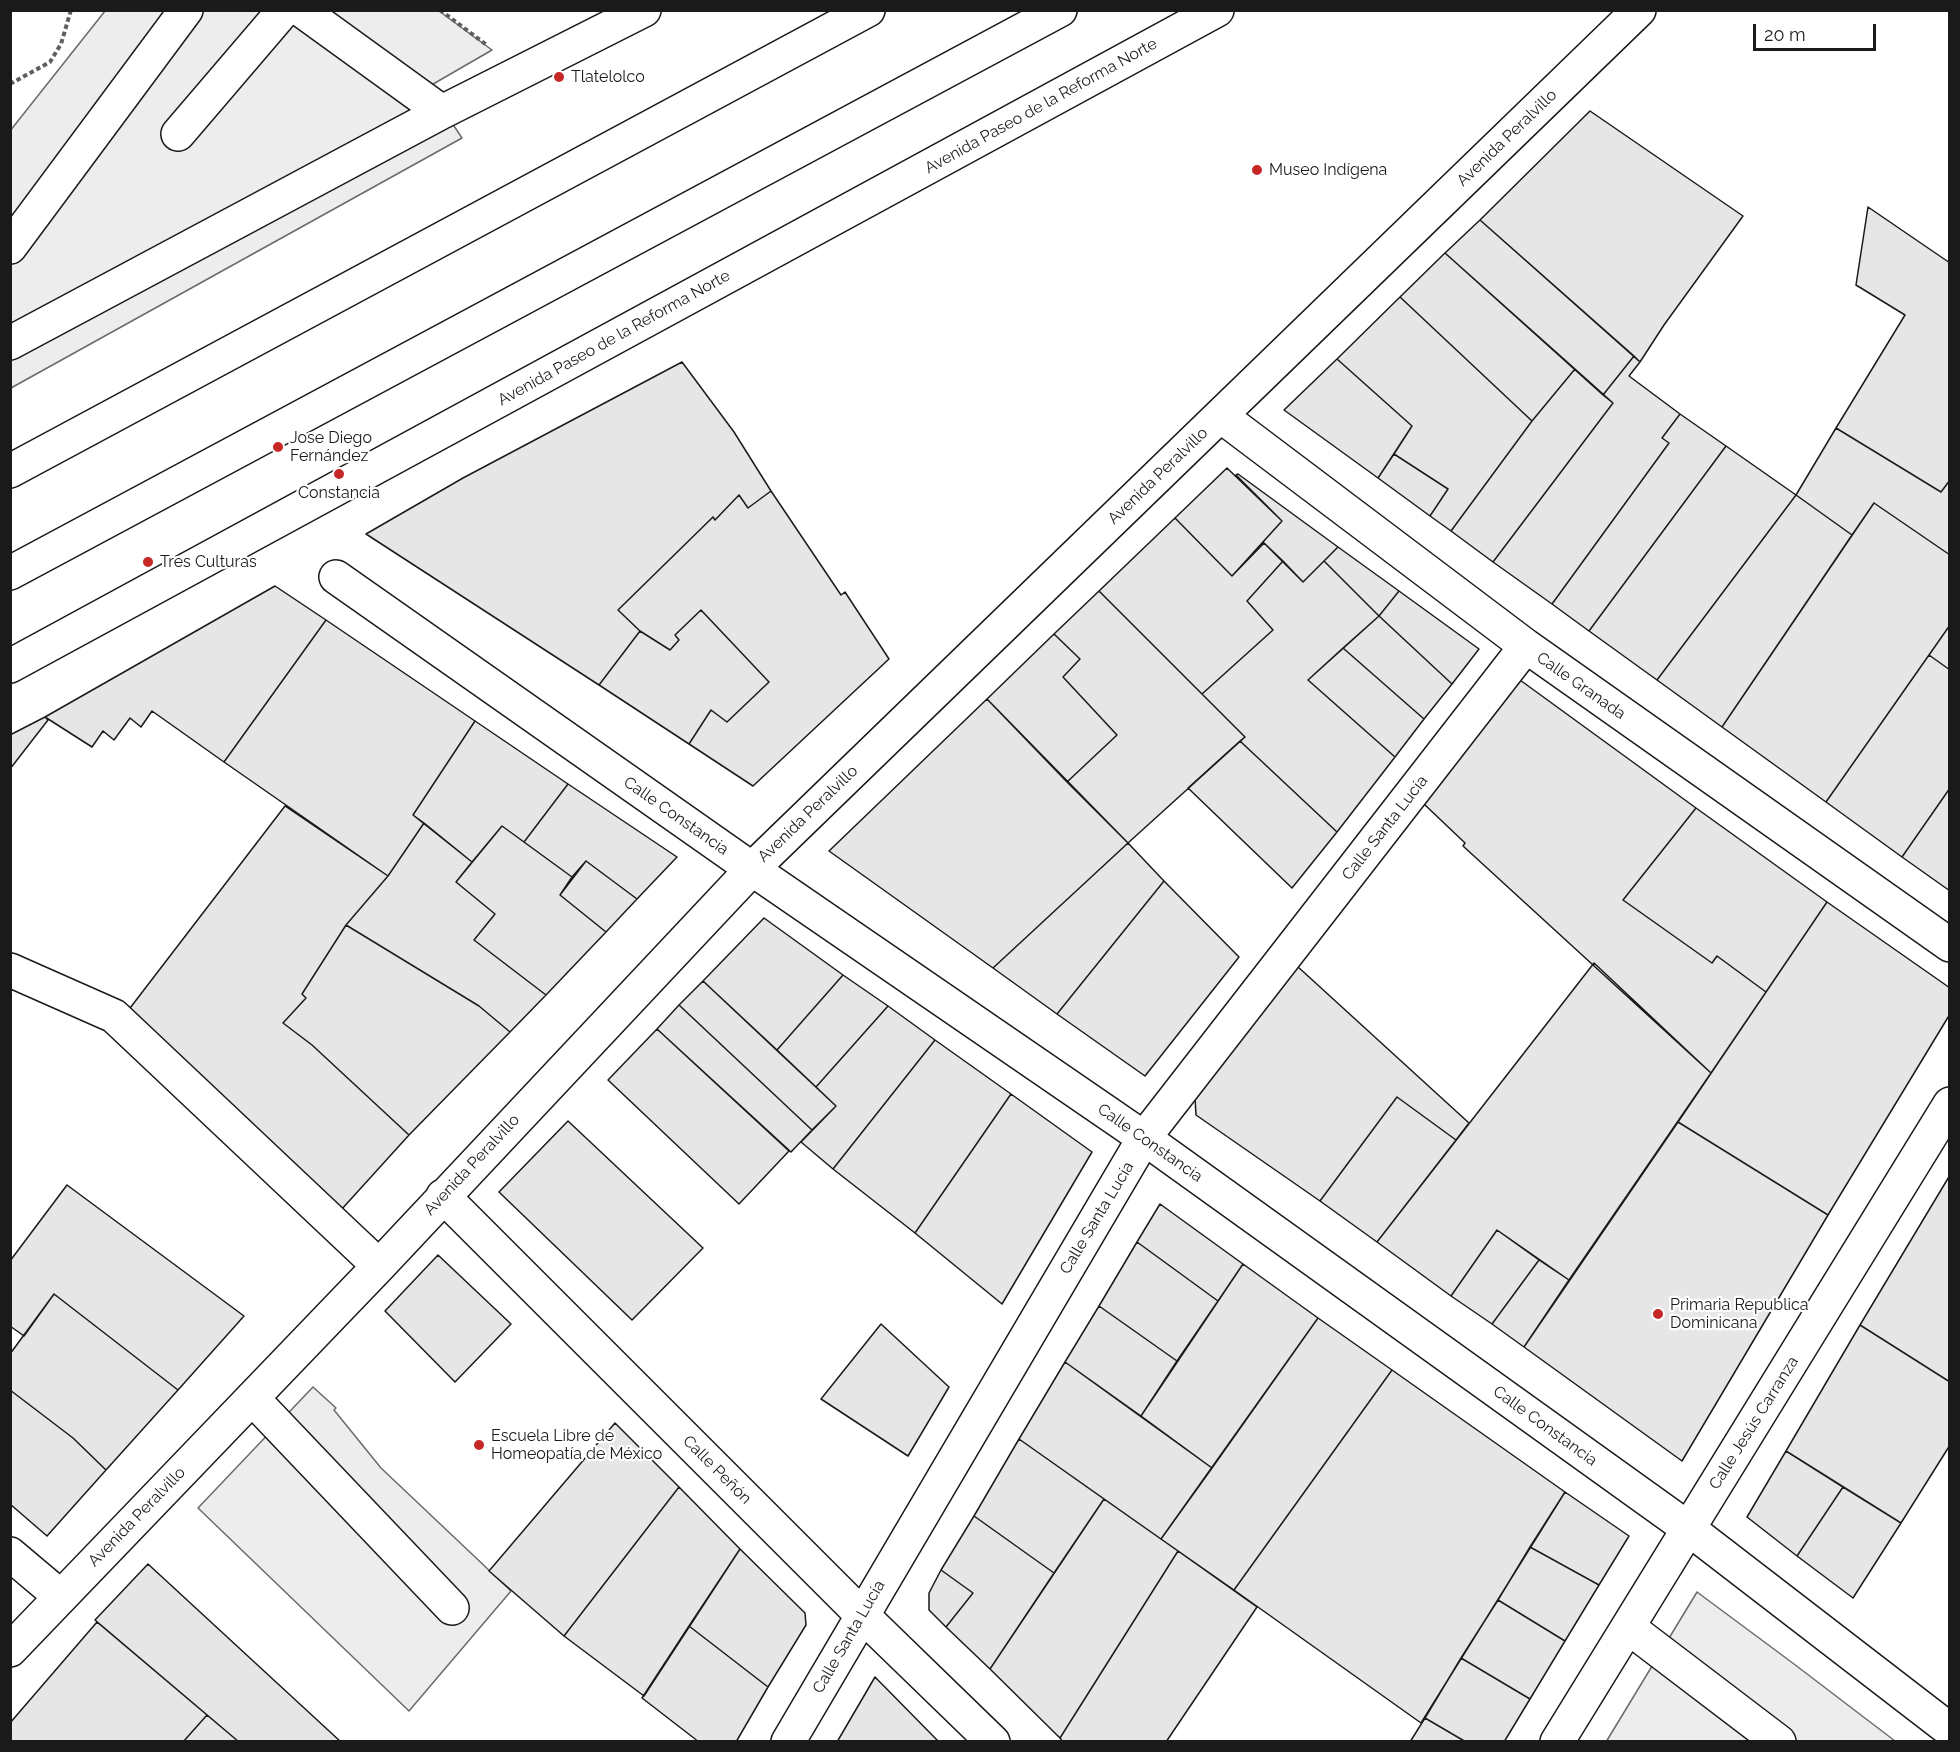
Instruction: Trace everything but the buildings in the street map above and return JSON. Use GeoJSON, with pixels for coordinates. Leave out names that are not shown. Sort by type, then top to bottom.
{"type":"FeatureCollection","features":[{"type":"Feature","properties":{"kind":"street"},"geometry":{"type":"LineString","coordinates":[[10,248],[186,10]]}},
{"type":"Feature","properties":{"kind":"street"},"geometry":{"type":"LineString","coordinates":[[178,134],[284,10]]}},
{"type":"Feature","properties":{"kind":"street"},"geometry":{"type":"LineString","coordinates":[[301,10],[442,112]]}},
{"type":"Feature","properties":{"kind":"street"},"geometry":{"type":"LineString","coordinates":[[10,343],[442,112],[644,10]]}},
{"type":"Feature","properties":{"kind":"street"},"geometry":{"type":"LineString","coordinates":[[10,471],[868,10]]}},
{"type":"Feature","properties":{"kind":"street"},"geometry":{"type":"LineString","coordinates":[[10,573],[1060,10]]}},
{"type":"Feature","properties":{"kind":"street","name":"Avenida Paseo de la Reforma Norte"},"geometry":{"type":"LineString","coordinates":[[10,666],[1217,10]]}},
{"type":"Feature","properties":{"kind":"street","name":"Avenida Peralvillo"},"geometry":{"type":"LineString","coordinates":[[10,1650],[379,1266],[752,868],[1639,10]]}},
{"type":"Feature","properties":{"kind":"street","name":"Calle Granada"},"geometry":{"type":"LineString","coordinates":[[1221,416],[1526,646],[1950,945]]}},
{"type":"Feature","properties":{"kind":"street","name":"Calle Constancia"},"geometry":{"type":"LineString","coordinates":[[336,577],[1144,1138],[1689,1529],[1950,1730]]}},
{"type":"Feature","properties":{"kind":"street","name":"Calle Santa Lucía"},"geometry":{"type":"LineString","coordinates":[[788,1742],[1144,1138],[1526,646]]}},
{"type":"Feature","properties":{"kind":"street"},"geometry":{"type":"LineString","coordinates":[[10,970],[114,1016],[379,1266]]}},
{"type":"Feature","properties":{"kind":"street","name":"Calle Jesús Carranza"},"geometry":{"type":"LineString","coordinates":[[1557,1742],[1950,1104]]}},
{"type":"Feature","properties":{"kind":"street","name":"Calle Peñón"},"geometry":{"type":"LineString","coordinates":[[443,1196],[862,1615],[993,1742]]}},
{"type":"Feature","properties":{"kind":"street"},"geometry":{"type":"LineString","coordinates":[[252,1398],[452,1608]]}},
{"type":"Feature","properties":{"kind":"street"},"geometry":{"type":"LineString","coordinates":[[10,1554],[61,1597]]}},
{"type":"Feature","properties":{"kind":"street"},"geometry":{"type":"LineString","coordinates":[[1628,1627],[1779,1742]]}},
{"type":"Feature","properties":{"kind":"path"},"geometry":{"type":"LineString","coordinates":[[10,84],[50,62],[61,44],[71,10]]}},
{"type":"Feature","properties":{"kind":"path"},"geometry":{"type":"LineString","coordinates":[[440,10],[523,72]]}},
{"type":"Feature","properties":{"kind":"shaded area"},"geometry":{"type":"Polygon","coordinates":[[[105,11],[439,11],[492,50],[428,87],[462,138],[11,388],[10,131],[105,11]]]}},
{"type":"Feature","properties":{"kind":"shaded area"},"geometry":{"type":"Polygon","coordinates":[[[313,1387],[336,1408],[334,1410],[381,1468],[511,1591],[409,1711],[198,1508],[313,1387]]]}},
{"type":"Feature","properties":{"kind":"shaded area"},"geometry":{"type":"Polygon","coordinates":[[[1697,1592],[1794,1664],[1895,1741],[1606,1742],[1697,1592]]]}},
{"type":"Feature","properties":{"kind":"place","name":"Tlatelolco"},"geometry":{"type":"Point","coordinates":[559,77]}},
{"type":"Feature","properties":{"kind":"place","name":"Museo Indígena"},"geometry":{"type":"Point","coordinates":[1257,170]}},
{"type":"Feature","properties":{"kind":"place","name":"Jose Diego Fernández"},"geometry":{"type":"Point","coordinates":[278,447]}},
{"type":"Feature","properties":{"kind":"place","name":"Constancia"},"geometry":{"type":"Point","coordinates":[339,474]}},
{"type":"Feature","properties":{"kind":"place","name":"Tres Culturas"},"geometry":{"type":"Point","coordinates":[148,562]}},
{"type":"Feature","properties":{"kind":"place","name":"Primaria Republica Dominicana"},"geometry":{"type":"Point","coordinates":[1658,1314]}},
{"type":"Feature","properties":{"kind":"place","name":"Escuela Libre de Homeopatía de México"},"geometry":{"type":"Point","coordinates":[479,1445]}}]}
